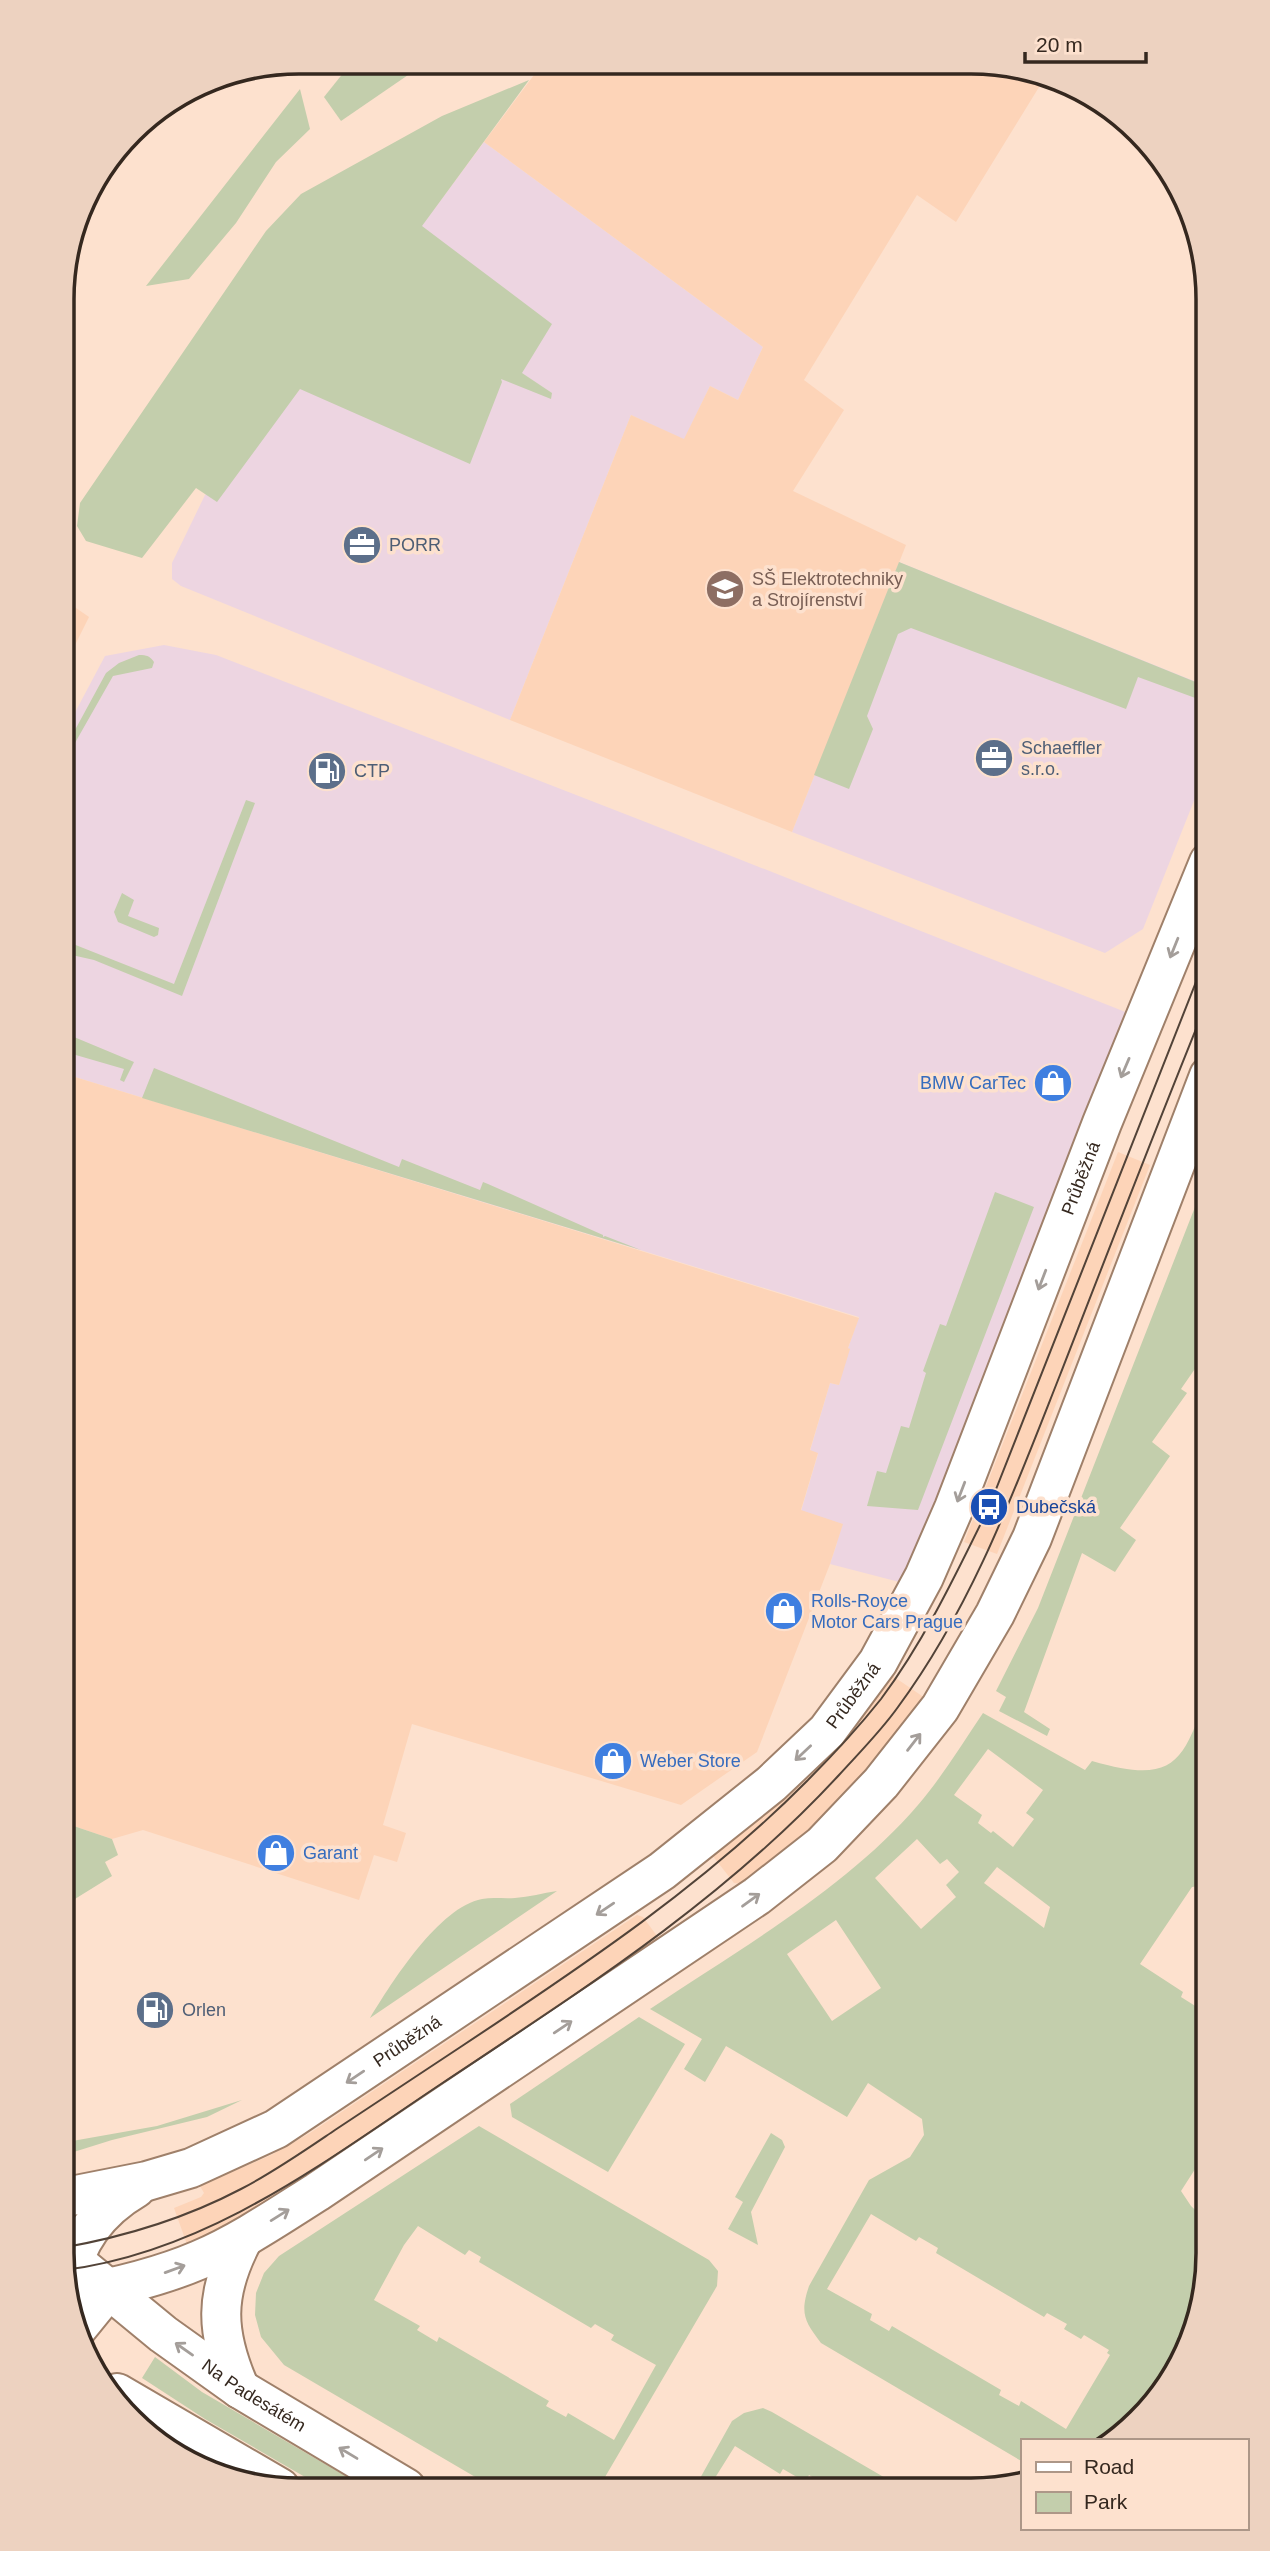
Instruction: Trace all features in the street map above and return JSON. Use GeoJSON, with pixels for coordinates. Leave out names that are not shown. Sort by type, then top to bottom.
{"type":"FeatureCollection","features":[{"type":"Feature","properties":{"kind":"main road","name":"Průběžná"},"geometry":{"type":"LineString","coordinates":[[74,2196],[147,2181],[191,2168],[276,2129],[662,1871],[771,1784],[827,1731],[878,1662],[924,1577],[939,1543],[1102,1123],[1196,894]]}},
{"type":"Feature","properties":{"kind":"main road"},"geometry":{"type":"LineString","coordinates":[[78,2295],[178,2269],[243,2239],[757,1896],[822,1845],[881,1783],[940,1708],[995,1614],[1032,1538],[1196,1110]]}},
{"type":"Feature","properties":{"kind":"main road","name":"Průběžná"},"geometry":{"type":"LineString","coordinates":[[74,2254],[105,2211],[125,2194],[147,2181]]}},
{"type":"Feature","properties":{"kind":"main road"},"geometry":{"type":"LineString","coordinates":[[240,2389],[222,2342],[220,2307],[226,2277],[243,2239]]}},
{"type":"Feature","properties":{"kind":"main road","name":"Průběžná"},"geometry":{"type":"LineString","coordinates":[[74,2270],[110,2288]]}},
{"type":"Feature","properties":{"kind":"main road"},"geometry":{"type":"LineString","coordinates":[[84,2320],[110,2288]]}},
{"type":"Feature","properties":{"kind":"main road","name":"Na Padesátém"},"geometry":{"type":"LineString","coordinates":[[110,2288],[163,2334],[240,2389],[389,2478]]}},
{"type":"Feature","properties":{"kind":"main road"},"geometry":{"type":"LineString","coordinates":[[128,2399],[254,2473]]}},
{"type":"Feature","properties":{"kind":"shaded area"},"geometry":{"type":"Polygon","coordinates":[[[535,74],[972,74],[1001,75],[1041,84],[956,222],[917,195],[804,380],[844,410],[793,491],[906,545],[792,832],[510,720],[631,415],[684,439],[710,386],[738,400],[763,347],[484,142],[535,74]]]}},
{"type":"Feature","properties":{"kind":"shaded area"},"geometry":{"type":"Polygon","coordinates":[[[484,142],[763,347],[738,400],[710,386],[684,440],[631,415],[510,720],[181,586],[172,579],[172,563],[205,495],[300,389],[484,142]]]}},
{"type":"Feature","properties":{"kind":"shaded area"},"geometry":{"type":"Polygon","coordinates":[[[899,562],[1196,682],[1196,796],[1143,929],[1105,953],[792,832],[899,562]]]}},
{"type":"Feature","properties":{"kind":"shaded area"},"geometry":{"type":"Polygon","coordinates":[[[74,607],[89,617],[74,647],[74,607]]]}},
{"type":"Feature","properties":{"kind":"shaded area"},"geometry":{"type":"Polygon","coordinates":[[[164,645],[216,655],[1128,1013],[907,1584],[830,1564],[837,1543],[801,1511],[818,1454],[810,1451],[830,1383],[839,1385],[859,1317],[74,1077],[74,714],[105,656],[164,645]]]}},
{"type":"Feature","properties":{"kind":"shaded area"},"geometry":{"type":"Polygon","coordinates":[[[74,1077],[859,1318],[839,1385],[830,1383],[810,1450],[818,1453],[801,1510],[843,1524],[757,1752],[681,1805],[412,1724],[383,1825],[406,1833],[397,1862],[374,1855],[359,1900],[143,1830],[112,1839],[74,1826],[74,1077]]]}},
{"type":"Feature","properties":{"kind":"shaded area"},"geometry":{"type":"Polygon","coordinates":[[[1118,1152],[1150,1165],[997,1554],[964,1542],[1118,1152]]]}},
{"type":"Feature","properties":{"kind":"shaded area"},"geometry":{"type":"Polygon","coordinates":[[[884,1670],[925,1698],[839,1803],[782,1855],[742,1884],[734,1883],[712,1855],[884,1670]]]}},
{"type":"Feature","properties":{"kind":"shaded area"},"geometry":{"type":"Polygon","coordinates":[[[637,1915],[643,1917],[660,1940],[342,2164],[189,2250],[174,2208],[201,2197],[204,2193],[200,2186],[271,2155],[310,2133],[637,1915]]]}},
{"type":"Feature","properties":{"kind":"green space"},"geometry":{"type":"Polygon","coordinates":[[[342,74],[410,74],[341,121],[324,97],[342,74]]]}},
{"type":"Feature","properties":{"kind":"green space"},"geometry":{"type":"Polygon","coordinates":[[[529,80],[422,226],[552,324],[522,373],[552,393],[551,399],[501,379],[470,464],[300,389],[217,502],[196,488],[142,558],[86,541],[77,526],[80,503],[266,231],[301,194],[442,116],[529,80]]]}},
{"type":"Feature","properties":{"kind":"green space"},"geometry":{"type":"Polygon","coordinates":[[[300,89],[310,129],[276,162],[236,223],[189,279],[146,286],[300,89]]]}},
{"type":"Feature","properties":{"kind":"green space"},"geometry":{"type":"Polygon","coordinates":[[[899,562],[1196,682],[1196,698],[1138,677],[1126,709],[911,628],[898,634],[867,716],[873,729],[849,789],[814,775],[899,562]]]}},
{"type":"Feature","properties":{"kind":"green space"},"geometry":{"type":"Polygon","coordinates":[[[139,655],[151,658],[154,662],[152,668],[113,676],[74,745],[74,732],[106,673],[119,663],[139,655]]]}},
{"type":"Feature","properties":{"kind":"green space"},"geometry":{"type":"Polygon","coordinates":[[[246,800],[255,803],[182,996],[94,960],[74,955],[74,944],[174,984],[246,800]]]}},
{"type":"Feature","properties":{"kind":"green space"},"geometry":{"type":"Polygon","coordinates":[[[122,893],[134,900],[128,916],[159,928],[158,935],[154,937],[118,922],[114,912],[122,893]]]}},
{"type":"Feature","properties":{"kind":"green space"},"geometry":{"type":"Polygon","coordinates":[[[74,1037],[134,1062],[124,1082],[120,1080],[124,1069],[74,1054],[74,1037]]]}},
{"type":"Feature","properties":{"kind":"green space"},"geometry":{"type":"Polygon","coordinates":[[[154,1068],[399,1167],[402,1159],[480,1190],[483,1182],[603,1237],[641,1250],[142,1098],[154,1068]]]}},
{"type":"Feature","properties":{"kind":"green space"},"geometry":{"type":"Polygon","coordinates":[[[995,1192],[1034,1207],[918,1510],[867,1506],[877,1471],[886,1473],[901,1426],[909,1428],[926,1373],[923,1371],[940,1324],[946,1326],[995,1192]]]}},
{"type":"Feature","properties":{"kind":"green space"},"geometry":{"type":"Polygon","coordinates":[[[1196,1204],[1196,1367],[1181,1389],[1187,1393],[1152,1442],[1170,1456],[1120,1528],[1136,1540],[1115,1572],[1082,1553],[1024,1712],[1050,1729],[1047,1736],[999,1711],[1006,1697],[996,1691],[1038,1608],[1196,1204]]]}},
{"type":"Feature","properties":{"kind":"green space"},"geometry":{"type":"Polygon","coordinates":[[[983,1713],[1085,1770],[1092,1761],[1120,1768],[1159,1768],[1172,1762],[1191,1736],[1196,1724],[1196,1886],[1192,1887],[1140,1964],[1183,1992],[1181,1997],[1196,2006],[1196,2168],[1181,2191],[1196,2211],[1196,2268],[1192,2297],[1185,2325],[1173,2352],[1150,2390],[1131,2412],[1098,2439],[1021,2439],[1021,2461],[821,2343],[805,2316],[809,2286],[869,2180],[910,2157],[924,2135],[922,2119],[868,2083],[847,2117],[726,2046],[705,2082],[684,2069],[702,2039],[650,2009],[792,1915],[859,1863],[918,1805],[944,1772],[983,1713]],[[988,1749],[954,1795],[982,1815],[978,1823],[1013,1847],[1034,1819],[1026,1813],[1043,1790],[988,1749]],[[917,1839],[875,1878],[921,1929],[956,1897],[946,1885],[959,1872],[947,1859],[940,1864],[917,1839]],[[997,1867],[984,1883],[1044,1928],[1050,1907],[997,1867]],[[836,1920],[787,1954],[832,2021],[881,1988],[836,1920]],[[871,2214],[827,2289],[872,2314],[870,2320],[889,2331],[892,2326],[1001,2390],[999,2395],[1019,2406],[1021,2401],[1066,2429],[1110,2355],[1107,2353],[1109,2350],[1084,2335],[1081,2339],[1064,2329],[1067,2324],[1047,2313],[1044,2317],[936,2253],[938,2248],[919,2237],[916,2241],[871,2214]]]}},
{"type":"Feature","properties":{"kind":"green space"},"geometry":{"type":"Polygon","coordinates":[[[74,1826],[112,1839],[118,1855],[105,1862],[112,1876],[74,1900],[74,1826]]]}},
{"type":"Feature","properties":{"kind":"green space"},"geometry":{"type":"Polygon","coordinates":[[[557,1891],[370,2018],[418,1948],[449,1916],[482,1899],[557,1891]]]}},
{"type":"Feature","properties":{"kind":"green space"},"geometry":{"type":"Polygon","coordinates":[[[639,2017],[685,2044],[608,2172],[512,2117],[510,2104],[639,2017]]]}},
{"type":"Feature","properties":{"kind":"green space"},"geometry":{"type":"Polygon","coordinates":[[[242,2100],[207,2117],[74,2152],[74,2141],[157,2126],[242,2100]]]}},
{"type":"Feature","properties":{"kind":"green space"},"geometry":{"type":"Polygon","coordinates":[[[479,2126],[709,2260],[718,2271],[717,2286],[604,2478],[477,2478],[284,2365],[261,2337],[255,2315],[256,2293],[264,2273],[279,2256],[479,2126]],[[418,2226],[404,2245],[374,2300],[420,2326],[417,2330],[437,2342],[439,2337],[549,2401],[546,2406],[566,2417],[568,2413],[614,2440],[656,2365],[611,2340],[614,2335],[595,2324],[591,2328],[479,2262],[481,2257],[469,2250],[465,2255],[418,2226]]]}},
{"type":"Feature","properties":{"kind":"green space"},"geometry":{"type":"Polygon","coordinates":[[[771,2133],[782,2140],[785,2147],[751,2212],[758,2245],[728,2229],[743,2202],[735,2197],[771,2133]]]}},
{"type":"Feature","properties":{"kind":"green space"},"geometry":{"type":"Polygon","coordinates":[[[155,2357],[202,2392],[349,2478],[307,2478],[205,2419],[142,2378],[155,2357]]]}},
{"type":"Feature","properties":{"kind":"green space"},"geometry":{"type":"Polygon","coordinates":[[[763,2408],[772,2412],[885,2478],[814,2478],[809,2475],[807,2478],[799,2478],[783,2469],[780,2474],[735,2446],[715,2478],[700,2478],[732,2421],[744,2413],[763,2408]]]}},
{"type":"Feature","properties":{"kind":"tram line"},"geometry":{"type":"LineString","coordinates":[[74,2245],[176,2218],[241,2189],[289,2161],[553,1985],[642,1922],[768,1819],[854,1731],[881,1699],[912,1653],[940,1605],[989,1507],[1196,982]]}},
{"type":"Feature","properties":{"kind":"tram line"},"geometry":{"type":"LineString","coordinates":[[74,2268],[117,2260],[216,2224],[263,2200],[353,2143],[598,1978],[699,1903],[795,1820],[870,1742],[924,1669],[948,1629],[990,1546],[1196,1029]]}},
{"type":"Feature","properties":{"kind":"place","name":"PORR"},"geometry":{"type":"Point","coordinates":[362,545]}},
{"type":"Feature","properties":{"kind":"place","name":"SŠ Elektrotechniky a Strojírenství"},"geometry":{"type":"Point","coordinates":[725,589]}},
{"type":"Feature","properties":{"kind":"place","name":"Schaeffler s.r.o."},"geometry":{"type":"Point","coordinates":[994,758]}},
{"type":"Feature","properties":{"kind":"place","name":"CTP"},"geometry":{"type":"Point","coordinates":[327,771]}},
{"type":"Feature","properties":{"kind":"place","name":"BMW CarTec"},"geometry":{"type":"Point","coordinates":[1053,1083]}},
{"type":"Feature","properties":{"kind":"place","name":"Dubečská"},"geometry":{"type":"Point","coordinates":[989,1507]}},
{"type":"Feature","properties":{"kind":"place","name":"Rolls-Royce Motor Cars Prague"},"geometry":{"type":"Point","coordinates":[784,1611]}},
{"type":"Feature","properties":{"kind":"place","name":"Weber Store"},"geometry":{"type":"Point","coordinates":[613,1761]}},
{"type":"Feature","properties":{"kind":"place","name":"Garant"},"geometry":{"type":"Point","coordinates":[276,1853]}},
{"type":"Feature","properties":{"kind":"place","name":"Orlen"},"geometry":{"type":"Point","coordinates":[155,2010]}}]}
